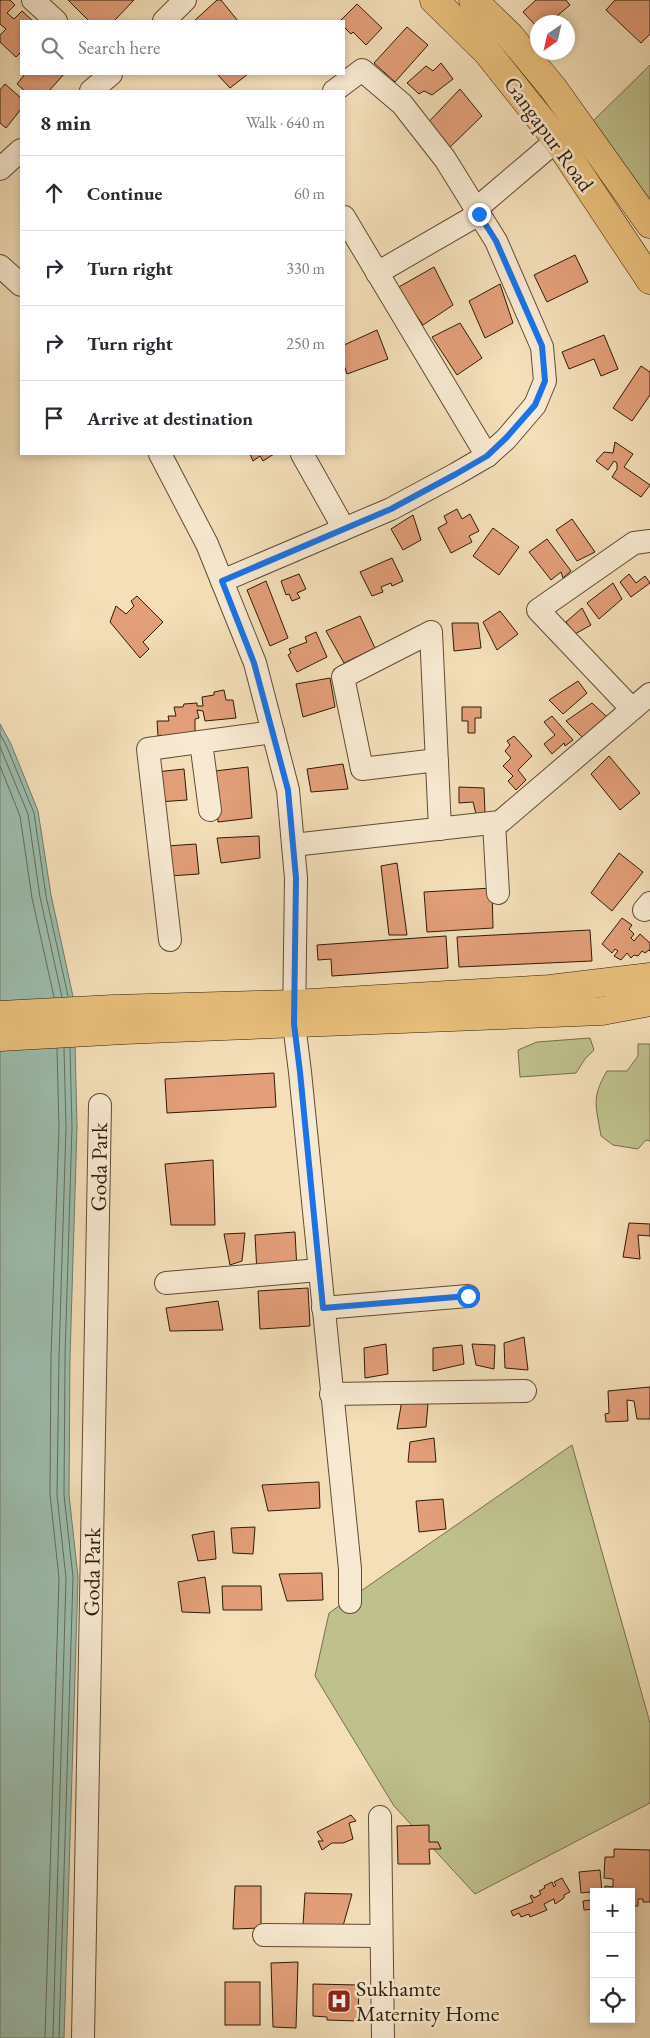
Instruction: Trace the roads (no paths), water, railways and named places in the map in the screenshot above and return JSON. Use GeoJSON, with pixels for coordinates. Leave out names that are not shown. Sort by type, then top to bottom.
{"type":"FeatureCollection","features":[{"type":"Feature","properties":{"kind":"main road","name":"Gangapur Road"},"geometry":{"type":"LineString","coordinates":[[434,0],[487,52],[557,140],[650,280]]}},
{"type":"Feature","properties":{"kind":"main road","name":"Gangapur Road"},"geometry":{"type":"LineString","coordinates":[[473,0],[510,36],[553,88],[650,224]]}},
{"type":"Feature","properties":{"kind":"main road"},"geometry":{"type":"LineString","coordinates":[[294,1014],[550,989],[650,976]]}},
{"type":"Feature","properties":{"kind":"main road"},"geometry":{"type":"LineString","coordinates":[[0,1015],[118,1020],[294,1014],[602,1011],[650,1002]]}},
{"type":"Feature","properties":{"kind":"main road"},"geometry":{"type":"LineString","coordinates":[[0,1037],[118,1020]]}},
{"type":"Feature","properties":{"kind":"street"},"geometry":{"type":"LineString","coordinates":[[33,0],[55,20]]}},
{"type":"Feature","properties":{"kind":"street"},"geometry":{"type":"LineString","coordinates":[[165,20],[185,0]]}},
{"type":"Feature","properties":{"kind":"street"},"geometry":{"type":"LineString","coordinates":[[222,581],[391,509],[487,456],[535,405],[545,381],[542,346],[496,241],[446,159],[402,104],[362,70],[335,90]]}},
{"type":"Feature","properties":{"kind":"street"},"geometry":{"type":"LineString","coordinates":[[92,90],[110,75]]}},
{"type":"Feature","properties":{"kind":"street"},"geometry":{"type":"LineString","coordinates":[[378,273],[478,211],[557,140]]}},
{"type":"Feature","properties":{"kind":"street"},"geometry":{"type":"LineString","coordinates":[[0,168],[20,151]]}},
{"type":"Feature","properties":{"kind":"street"},"geometry":{"type":"LineString","coordinates":[[345,219],[487,456]]}},
{"type":"Feature","properties":{"kind":"street"},"geometry":{"type":"LineString","coordinates":[[0,266],[20,284]]}},
{"type":"Feature","properties":{"kind":"street"},"geometry":{"type":"LineString","coordinates":[[161,455],[207,544],[254,663],[288,790],[296,878],[294,1014],[350,1569],[350,1602]]}},
{"type":"Feature","properties":{"kind":"street"},"geometry":{"type":"LineString","coordinates":[[303,455],[338,518],[341,530]]}},
{"type":"Feature","properties":{"kind":"street"},"geometry":{"type":"LineString","coordinates":[[632,710],[538,610],[634,543],[650,541]]}},
{"type":"Feature","properties":{"kind":"street"},"geometry":{"type":"LineString","coordinates":[[437,760],[362,769],[343,677],[431,632],[437,750],[440,829]]}},
{"type":"Feature","properties":{"kind":"street"},"geometry":{"type":"LineString","coordinates":[[293,845],[500,822],[650,694]]}},
{"type":"Feature","properties":{"kind":"street"},"geometry":{"type":"LineString","coordinates":[[170,940],[148,749],[272,732]]}},
{"type":"Feature","properties":{"kind":"street"},"geometry":{"type":"LineString","coordinates":[[201,742],[210,810]]}},
{"type":"Feature","properties":{"kind":"street"},"geometry":{"type":"LineString","coordinates":[[494,823],[498,893]]}},
{"type":"Feature","properties":{"kind":"street","name":"Goda Park"},"geometry":{"type":"LineString","coordinates":[[83,2038],[100,1106]]}},
{"type":"Feature","properties":{"kind":"street"},"geometry":{"type":"LineString","coordinates":[[166,1283],[319,1270]]}},
{"type":"Feature","properties":{"kind":"street"},"geometry":{"type":"LineString","coordinates":[[323,1308],[468,1296]]}},
{"type":"Feature","properties":{"kind":"street"},"geometry":{"type":"LineString","coordinates":[[331,1394],[526,1391]]}},
{"type":"Feature","properties":{"kind":"street"},"geometry":{"type":"LineString","coordinates":[[380,1817],[383,2038]]}},
{"type":"Feature","properties":{"kind":"street"},"geometry":{"type":"LineString","coordinates":[[264,1935],[381,1936]]}},
{"type":"Feature","properties":{"kind":"water"},"geometry":{"type":"Polygon","coordinates":[[[0,724],[11,744],[38,811],[51,895],[74,1001],[77,1127],[70,1358],[69,1495],[78,1577],[64,2038],[0,2038],[0,724]]]}},
{"type":"Feature","properties":{"kind":"place","name":"Sukhamte Maternity Home"},"geometry":{"type":"Point","coordinates":[339,2001]}}]}
